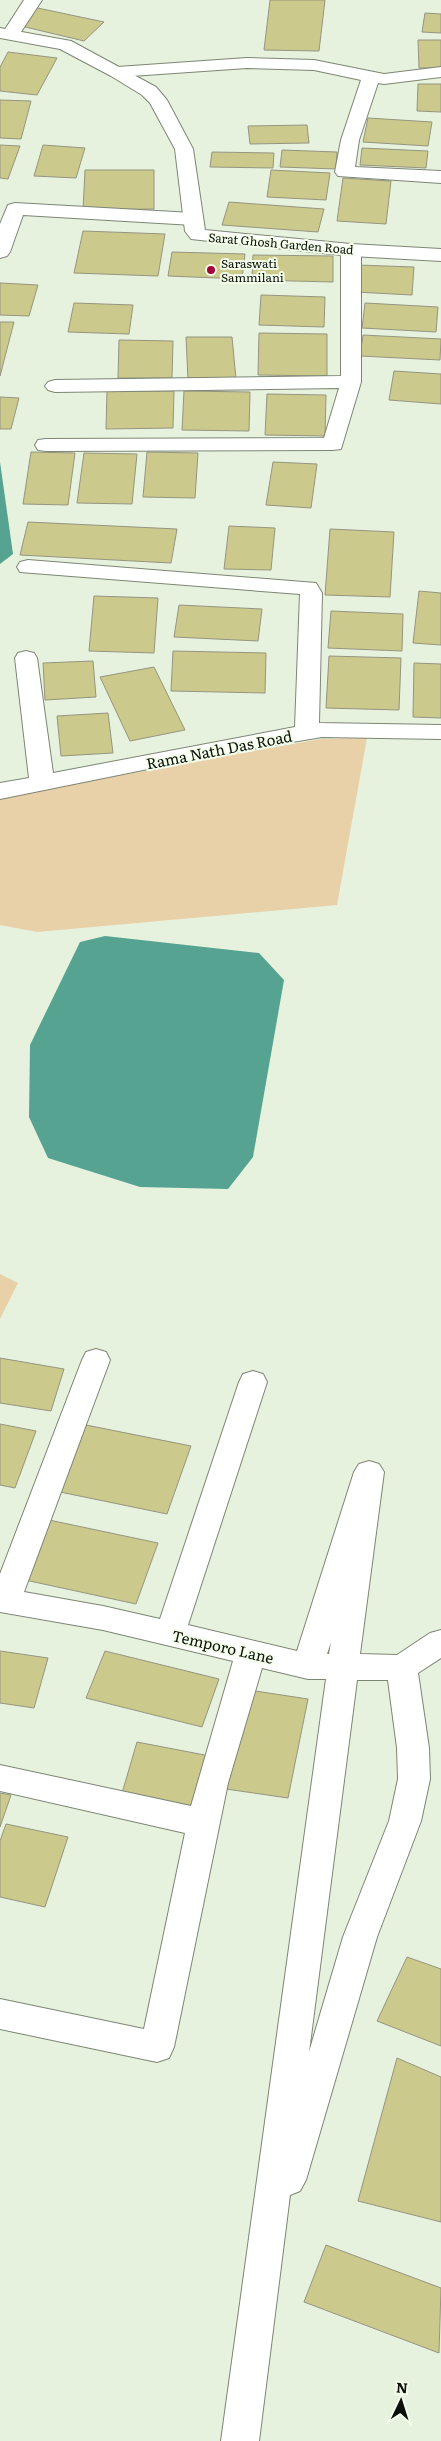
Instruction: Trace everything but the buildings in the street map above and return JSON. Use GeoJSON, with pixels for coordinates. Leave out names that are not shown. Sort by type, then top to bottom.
{"type":"FeatureCollection","features":[{"type":"Feature","properties":{"kind":"street"},"geometry":{"type":"LineString","coordinates":[[6,33],[33,0]]}},
{"type":"Feature","properties":{"kind":"street","name":"Sarat Ghosh Garden Road"},"geometry":{"type":"LineString","coordinates":[[6,33],[65,45],[117,72],[149,91],[158,100],[179,136],[184,149],[195,231],[205,237],[351,250],[441,255]]}},
{"type":"Feature","properties":{"kind":"street"},"geometry":{"type":"LineString","coordinates":[[117,72],[246,63],[314,65],[384,79],[441,72]]}},
{"type":"Feature","properties":{"kind":"street"},"geometry":{"type":"LineString","coordinates":[[371,76],[350,140],[345,172],[441,177]]}},
{"type":"Feature","properties":{"kind":"street"},"geometry":{"type":"LineString","coordinates":[[0,252],[16,209],[193,219]]}},
{"type":"Feature","properties":{"kind":"street"},"geometry":{"type":"LineString","coordinates":[[46,445],[333,444],[351,382],[351,250]]}},
{"type":"Feature","properties":{"kind":"street"},"geometry":{"type":"LineString","coordinates":[[55,386],[351,382]]}},
{"type":"Feature","properties":{"kind":"street"},"geometry":{"type":"LineString","coordinates":[[28,567],[308,588],[311,592],[307,732]]}},
{"type":"Feature","properties":{"kind":"street"},"geometry":{"type":"LineString","coordinates":[[26,658],[42,784]]}},
{"type":"Feature","properties":{"kind":"street","name":"Rama Nath Das Road"},"geometry":{"type":"LineString","coordinates":[[0,792],[222,747],[307,732],[322,730],[441,732]]}},
{"type":"Feature","properties":{"kind":"street"},"geometry":{"type":"LineString","coordinates":[[2,1601],[96,1360]]}},
{"type":"Feature","properties":{"kind":"street"},"geometry":{"type":"LineString","coordinates":[[170,1634],[252,1382]]}},
{"type":"Feature","properties":{"kind":"street"},"geometry":{"type":"LineString","coordinates":[[240,2441],[369,1472],[308,1666]]}},
{"type":"Feature","properties":{"kind":"street","name":"Temporo Lane"},"geometry":{"type":"LineString","coordinates":[[2,1601],[103,1618],[308,1666],[402,1668]]}},
{"type":"Feature","properties":{"kind":"street"},"geometry":{"type":"LineString","coordinates":[[263,2265],[360,1937],[372,1902],[406,1821],[414,1771],[413,1748],[402,1668],[441,1642]]}},
{"type":"Feature","properties":{"kind":"street"},"geometry":{"type":"LineString","coordinates":[[0,2014],[158,2047],[212,1783],[250,1652]]}},
{"type":"Feature","properties":{"kind":"street"},"geometry":{"type":"LineString","coordinates":[[0,1778],[204,1823]]}},
{"type":"Feature","properties":{"kind":"shaded area"},"geometry":{"type":"Polygon","coordinates":[[[367,738],[337,905],[37,932],[0,925],[0,797],[321,739],[367,738]]]}},
{"type":"Feature","properties":{"kind":"shaded area"},"geometry":{"type":"Polygon","coordinates":[[[0,1274],[18,1283],[0,1319],[0,1274]]]}},
{"type":"Feature","properties":{"kind":"water"},"geometry":{"type":"Polygon","coordinates":[[[0,462],[13,554],[0,564],[0,462]]]}},
{"type":"Feature","properties":{"kind":"water"},"geometry":{"type":"Polygon","coordinates":[[[105,936],[259,953],[284,980],[253,1157],[228,1189],[140,1187],[48,1158],[29,1117],[30,1045],[80,942],[105,936]]]}},
{"type":"Feature","properties":{"kind":"place","name":"Saraswati Sammilani"},"geometry":{"type":"Point","coordinates":[211,270]}}]}
